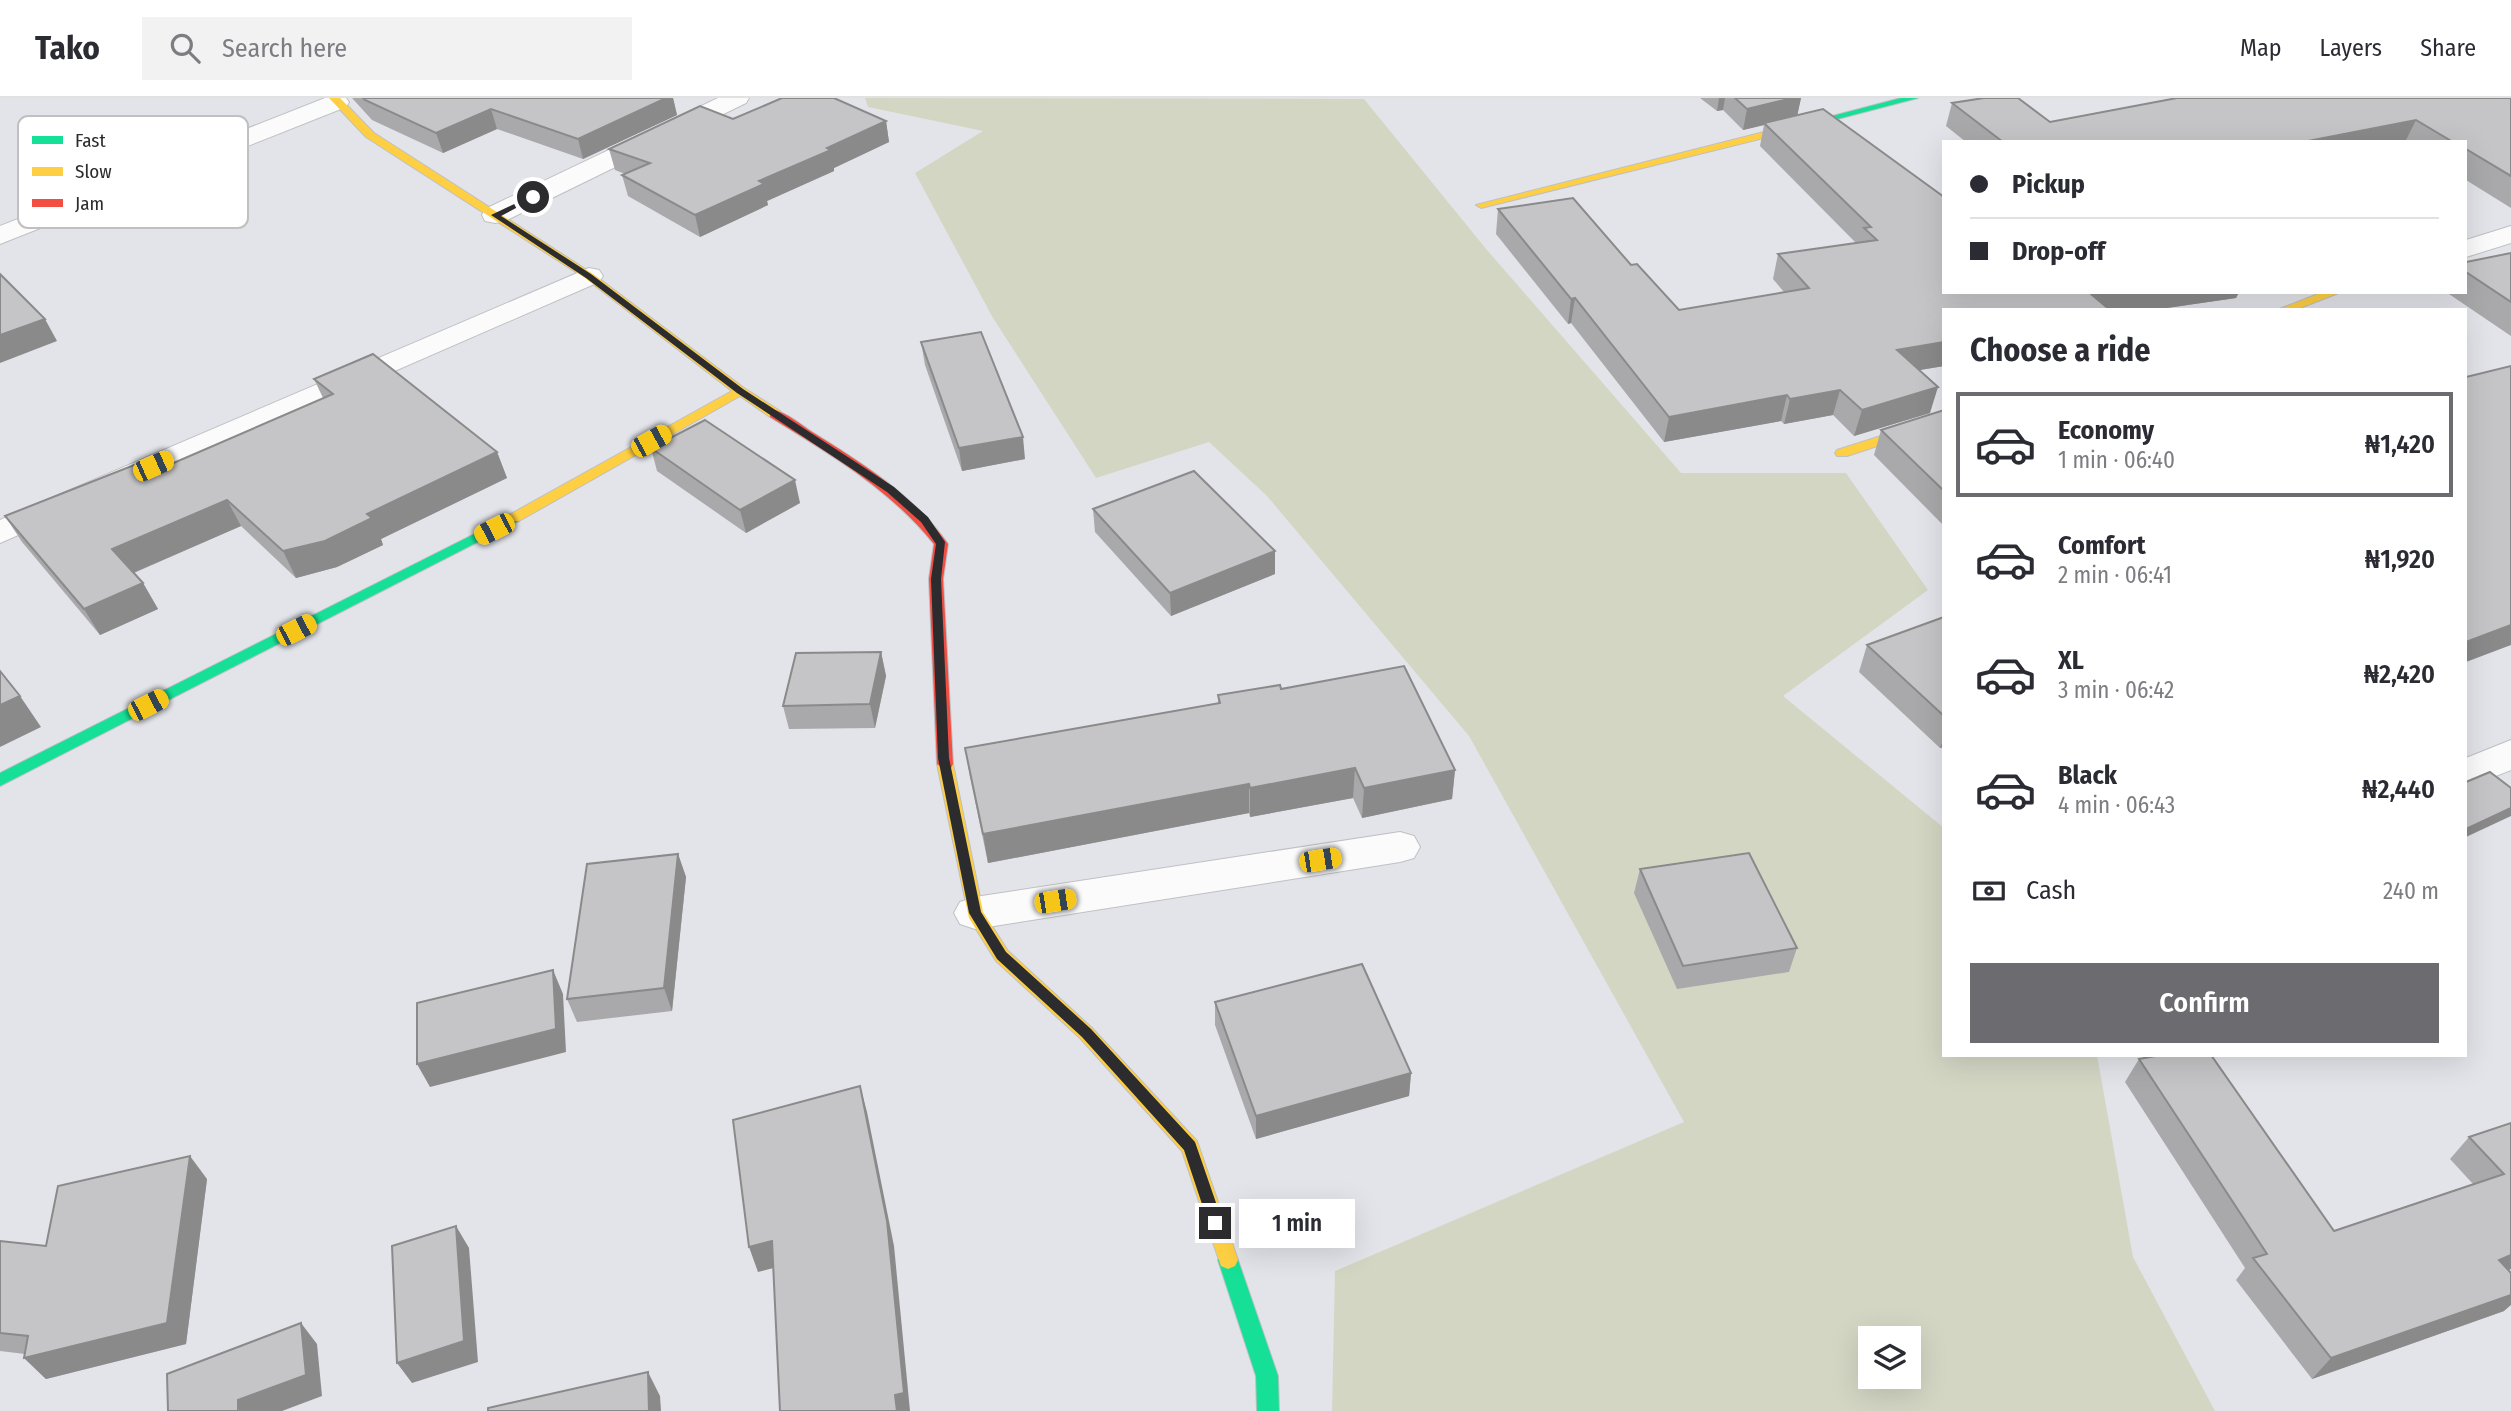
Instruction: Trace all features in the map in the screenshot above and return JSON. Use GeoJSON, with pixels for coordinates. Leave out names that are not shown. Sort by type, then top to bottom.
{"type":"FeatureCollection","features":[{"type":"Feature","properties":{"kind":"street"},"geometry":{"type":"LineString","coordinates":[[495,215],[737,98]]}},
{"type":"Feature","properties":{"kind":"street"},"geometry":{"type":"LineString","coordinates":[[1480,205],[1913,98]]}},
{"type":"Feature","properties":{"kind":"street"},"geometry":{"type":"LineString","coordinates":[[248,135],[335,100],[370,135],[589,276],[740,391],[890,489],[924,520],[942,544],[936,579],[944,758],[975,913],[1002,956],[1086,1033],[1190,1147],[1267,1376],[1268,1411]]}},
{"type":"Feature","properties":{"kind":"street"},"geometry":{"type":"LineString","coordinates":[[0,236],[20,228]]}},
{"type":"Feature","properties":{"kind":"street"},"geometry":{"type":"LineString","coordinates":[[2467,249],[2511,234]]}},
{"type":"Feature","properties":{"kind":"street"},"geometry":{"type":"LineString","coordinates":[[0,533],[589,276]]}},
{"type":"Feature","properties":{"kind":"street"},"geometry":{"type":"LineString","coordinates":[[2289,308],[2329,294]]}},
{"type":"Feature","properties":{"kind":"street"},"geometry":{"type":"LineString","coordinates":[[0,780],[494,529],[740,391]]}},
{"type":"Feature","properties":{"kind":"street"},"geometry":{"type":"LineString","coordinates":[[1842,453],[1942,421]]}},
{"type":"Feature","properties":{"kind":"street"},"geometry":{"type":"LineString","coordinates":[[2467,774],[2511,754]]}},
{"type":"Feature","properties":{"kind":"street"},"geometry":{"type":"LineString","coordinates":[[975,913],[1400,848]]}},
{"type":"Feature","properties":{"kind":"green space"},"geometry":{"type":"Polygon","coordinates":[[[865,98],[1364,99],[1487,250],[1681,473],[1846,473],[1928,590],[1783,696],[1942,826],[1942,1057],[2097,1057],[2133,1257],[2215,1411],[1332,1411],[1335,1271],[1684,1122],[1469,736],[1267,496],[1209,442],[1096,478],[993,318],[915,173],[983,131],[868,107],[865,98]]]}},
{"type":"Feature","properties":{"kind":"building"},"geometry":{"type":"Polygon","coordinates":[[[363,98],[666,98],[578,139],[491,109],[436,133],[363,98]]]}},
{"type":"Feature","properties":{"kind":"building"},"geometry":{"type":"Polygon","coordinates":[[[782,98],[834,98],[886,121],[827,148],[831,150],[759,181],[764,184],[695,215],[622,175],[650,163],[609,149],[700,106],[733,119],[782,98]]]}},
{"type":"Feature","properties":{"kind":"building"},"geometry":{"type":"Polygon","coordinates":[[[1735,98],[1793,98],[1747,109],[1735,98]]]}},
{"type":"Feature","properties":{"kind":"building"},"geometry":{"type":"Polygon","coordinates":[[[1984,98],[2018,98],[2050,122],[2177,98],[2511,98],[2511,176],[2467,150],[2467,140],[2450,140],[2416,120],[2313,140],[2000,140],[1952,103],[1984,98]]]}},
{"type":"Feature","properties":{"kind":"building"},"geometry":{"type":"Polygon","coordinates":[[[1823,109],[1942,196],[1942,294],[2099,294],[2092,295],[2108,308],[1942,308],[1942,342],[1897,350],[1938,387],[1862,410],[1840,390],[1790,399],[1787,395],[1669,417],[1575,298],[1571,299],[1498,209],[1573,198],[1631,265],[1637,264],[1679,310],[1809,288],[1778,254],[1877,240],[1864,228],[1871,227],[1764,123],[1823,109]]]}},
{"type":"Feature","properties":{"kind":"building"},"geometry":{"type":"Polygon","coordinates":[[[2511,253],[2511,302],[2467,273],[2467,262],[2511,253]]]}},
{"type":"Feature","properties":{"kind":"building"},"geometry":{"type":"Polygon","coordinates":[[[0,274],[45,319],[0,335],[0,274]]]}},
{"type":"Feature","properties":{"kind":"building"},"geometry":{"type":"Polygon","coordinates":[[[981,332],[1023,437],[959,448],[921,342],[981,332]]]}},
{"type":"Feature","properties":{"kind":"building"},"geometry":{"type":"Polygon","coordinates":[[[373,354],[497,452],[367,514],[372,518],[325,541],[283,551],[227,500],[112,549],[143,583],[84,609],[5,516],[152,458],[162,468],[333,394],[314,379],[373,354]]]}},
{"type":"Feature","properties":{"kind":"building"},"geometry":{"type":"Polygon","coordinates":[[[2511,366],[2511,625],[2467,642],[2467,377],[2511,366]]]}},
{"type":"Feature","properties":{"kind":"building"},"geometry":{"type":"Polygon","coordinates":[[[1942,411],[1942,489],[1881,430],[1942,411]]]}},
{"type":"Feature","properties":{"kind":"building"},"geometry":{"type":"Polygon","coordinates":[[[705,420],[795,480],[740,510],[651,448],[705,420]]]}},
{"type":"Feature","properties":{"kind":"building"},"geometry":{"type":"Polygon","coordinates":[[[1194,471],[1275,551],[1170,593],[1093,509],[1194,471]]]}},
{"type":"Feature","properties":{"kind":"building"},"geometry":{"type":"Polygon","coordinates":[[[1942,618],[1942,714],[1867,645],[1942,618]]]}},
{"type":"Feature","properties":{"kind":"building"},"geometry":{"type":"Polygon","coordinates":[[[881,652],[870,704],[783,706],[796,653],[881,652]]]}},
{"type":"Feature","properties":{"kind":"building"},"geometry":{"type":"Polygon","coordinates":[[[1404,666],[1455,770],[1364,788],[1355,768],[1250,788],[1249,784],[983,834],[965,748],[1220,703],[1218,695],[1280,685],[1281,689],[1404,666]]]}},
{"type":"Feature","properties":{"kind":"building"},"geometry":{"type":"Polygon","coordinates":[[[0,671],[20,696],[0,705],[0,671]]]}},
{"type":"Feature","properties":{"kind":"building"},"geometry":{"type":"Polygon","coordinates":[[[2490,772],[2511,788],[2511,808],[2467,829],[2467,782],[2490,772]]]}},
{"type":"Feature","properties":{"kind":"building"},"geometry":{"type":"Polygon","coordinates":[[[1749,853],[1797,948],[1683,966],[1640,869],[1749,853]]]}},
{"type":"Feature","properties":{"kind":"building"},"geometry":{"type":"Polygon","coordinates":[[[678,854],[664,988],[567,999],[587,864],[678,854]]]}},
{"type":"Feature","properties":{"kind":"building"},"geometry":{"type":"Polygon","coordinates":[[[1362,964],[1411,1073],[1256,1116],[1215,1002],[1362,964]]]}},
{"type":"Feature","properties":{"kind":"building"},"geometry":{"type":"Polygon","coordinates":[[[553,970],[556,1029],[417,1064],[417,1003],[553,970]]]}},
{"type":"Feature","properties":{"kind":"building"},"geometry":{"type":"Polygon","coordinates":[[[2212,1057],[2334,1231],[2504,1174],[2469,1137],[2511,1123],[2511,1255],[2499,1260],[2511,1273],[2511,1295],[2331,1358],[2253,1258],[2267,1254],[2139,1059],[2212,1057]]]}},
{"type":"Feature","properties":{"kind":"building"},"geometry":{"type":"Polygon","coordinates":[[[860,1086],[887,1221],[904,1393],[895,1395],[897,1411],[780,1411],[772,1241],[749,1247],[733,1120],[860,1086]]]}},
{"type":"Feature","properties":{"kind":"building"},"geometry":{"type":"Polygon","coordinates":[[[190,1156],[167,1323],[24,1358],[28,1336],[0,1333],[0,1241],[46,1246],[58,1186],[190,1156]]]}},
{"type":"Feature","properties":{"kind":"building"},"geometry":{"type":"Polygon","coordinates":[[[456,1226],[464,1341],[397,1363],[392,1246],[456,1226]]]}},
{"type":"Feature","properties":{"kind":"building"},"geometry":{"type":"Polygon","coordinates":[[[301,1323],[306,1375],[238,1400],[238,1411],[168,1411],[167,1374],[301,1323]]]}},
{"type":"Feature","properties":{"kind":"building"},"geometry":{"type":"Polygon","coordinates":[[[648,1372],[649,1411],[488,1411],[488,1408],[648,1372]]]}},
{"type":"Feature","properties":{"kind":"traffic: fast"},"geometry":{"type":"LineString","coordinates":[[1780,131],[1913,98]]}},
{"type":"Feature","properties":{"kind":"traffic: fast"},"geometry":{"type":"LineString","coordinates":[[0,780],[514,518]]}},
{"type":"Feature","properties":{"kind":"traffic: fast"},"geometry":{"type":"LineString","coordinates":[[1228,1260],[1267,1376],[1268,1411]]}},
{"type":"Feature","properties":{"kind":"traffic: slow"},"geometry":{"type":"LineString","coordinates":[[334,98],[370,135],[589,276],[740,391],[775,414]]}},
{"type":"Feature","properties":{"kind":"traffic: slow"},"geometry":{"type":"LineString","coordinates":[[1481,205],[1780,131]]}},
{"type":"Feature","properties":{"kind":"traffic: slow"},"geometry":{"type":"LineString","coordinates":[[2289,308],[2329,294]]}},
{"type":"Feature","properties":{"kind":"traffic: slow"},"geometry":{"type":"LineString","coordinates":[[514,518],[740,391]]}},
{"type":"Feature","properties":{"kind":"traffic: slow"},"geometry":{"type":"LineString","coordinates":[[1842,453],[1942,421]]}},
{"type":"Feature","properties":{"kind":"traffic: slow"},"geometry":{"type":"LineString","coordinates":[[945,764],[975,913],[1002,956],[1086,1033],[1190,1147],[1228,1260]]}},
{"type":"Feature","properties":{"kind":"traffic: jam"},"geometry":{"type":"LineString","coordinates":[[775,414],[886,487],[925,523],[941,544],[936,579],[945,764]]}},
{"type":"Feature","properties":{"kind":"route"},"geometry":{"type":"LineString","coordinates":[[533,197],[495,215],[589,276],[740,391],[890,489],[924,520],[942,544],[936,579],[944,758],[975,913],[1002,956],[1086,1033],[1190,1147],[1215,1223]]}}]}
